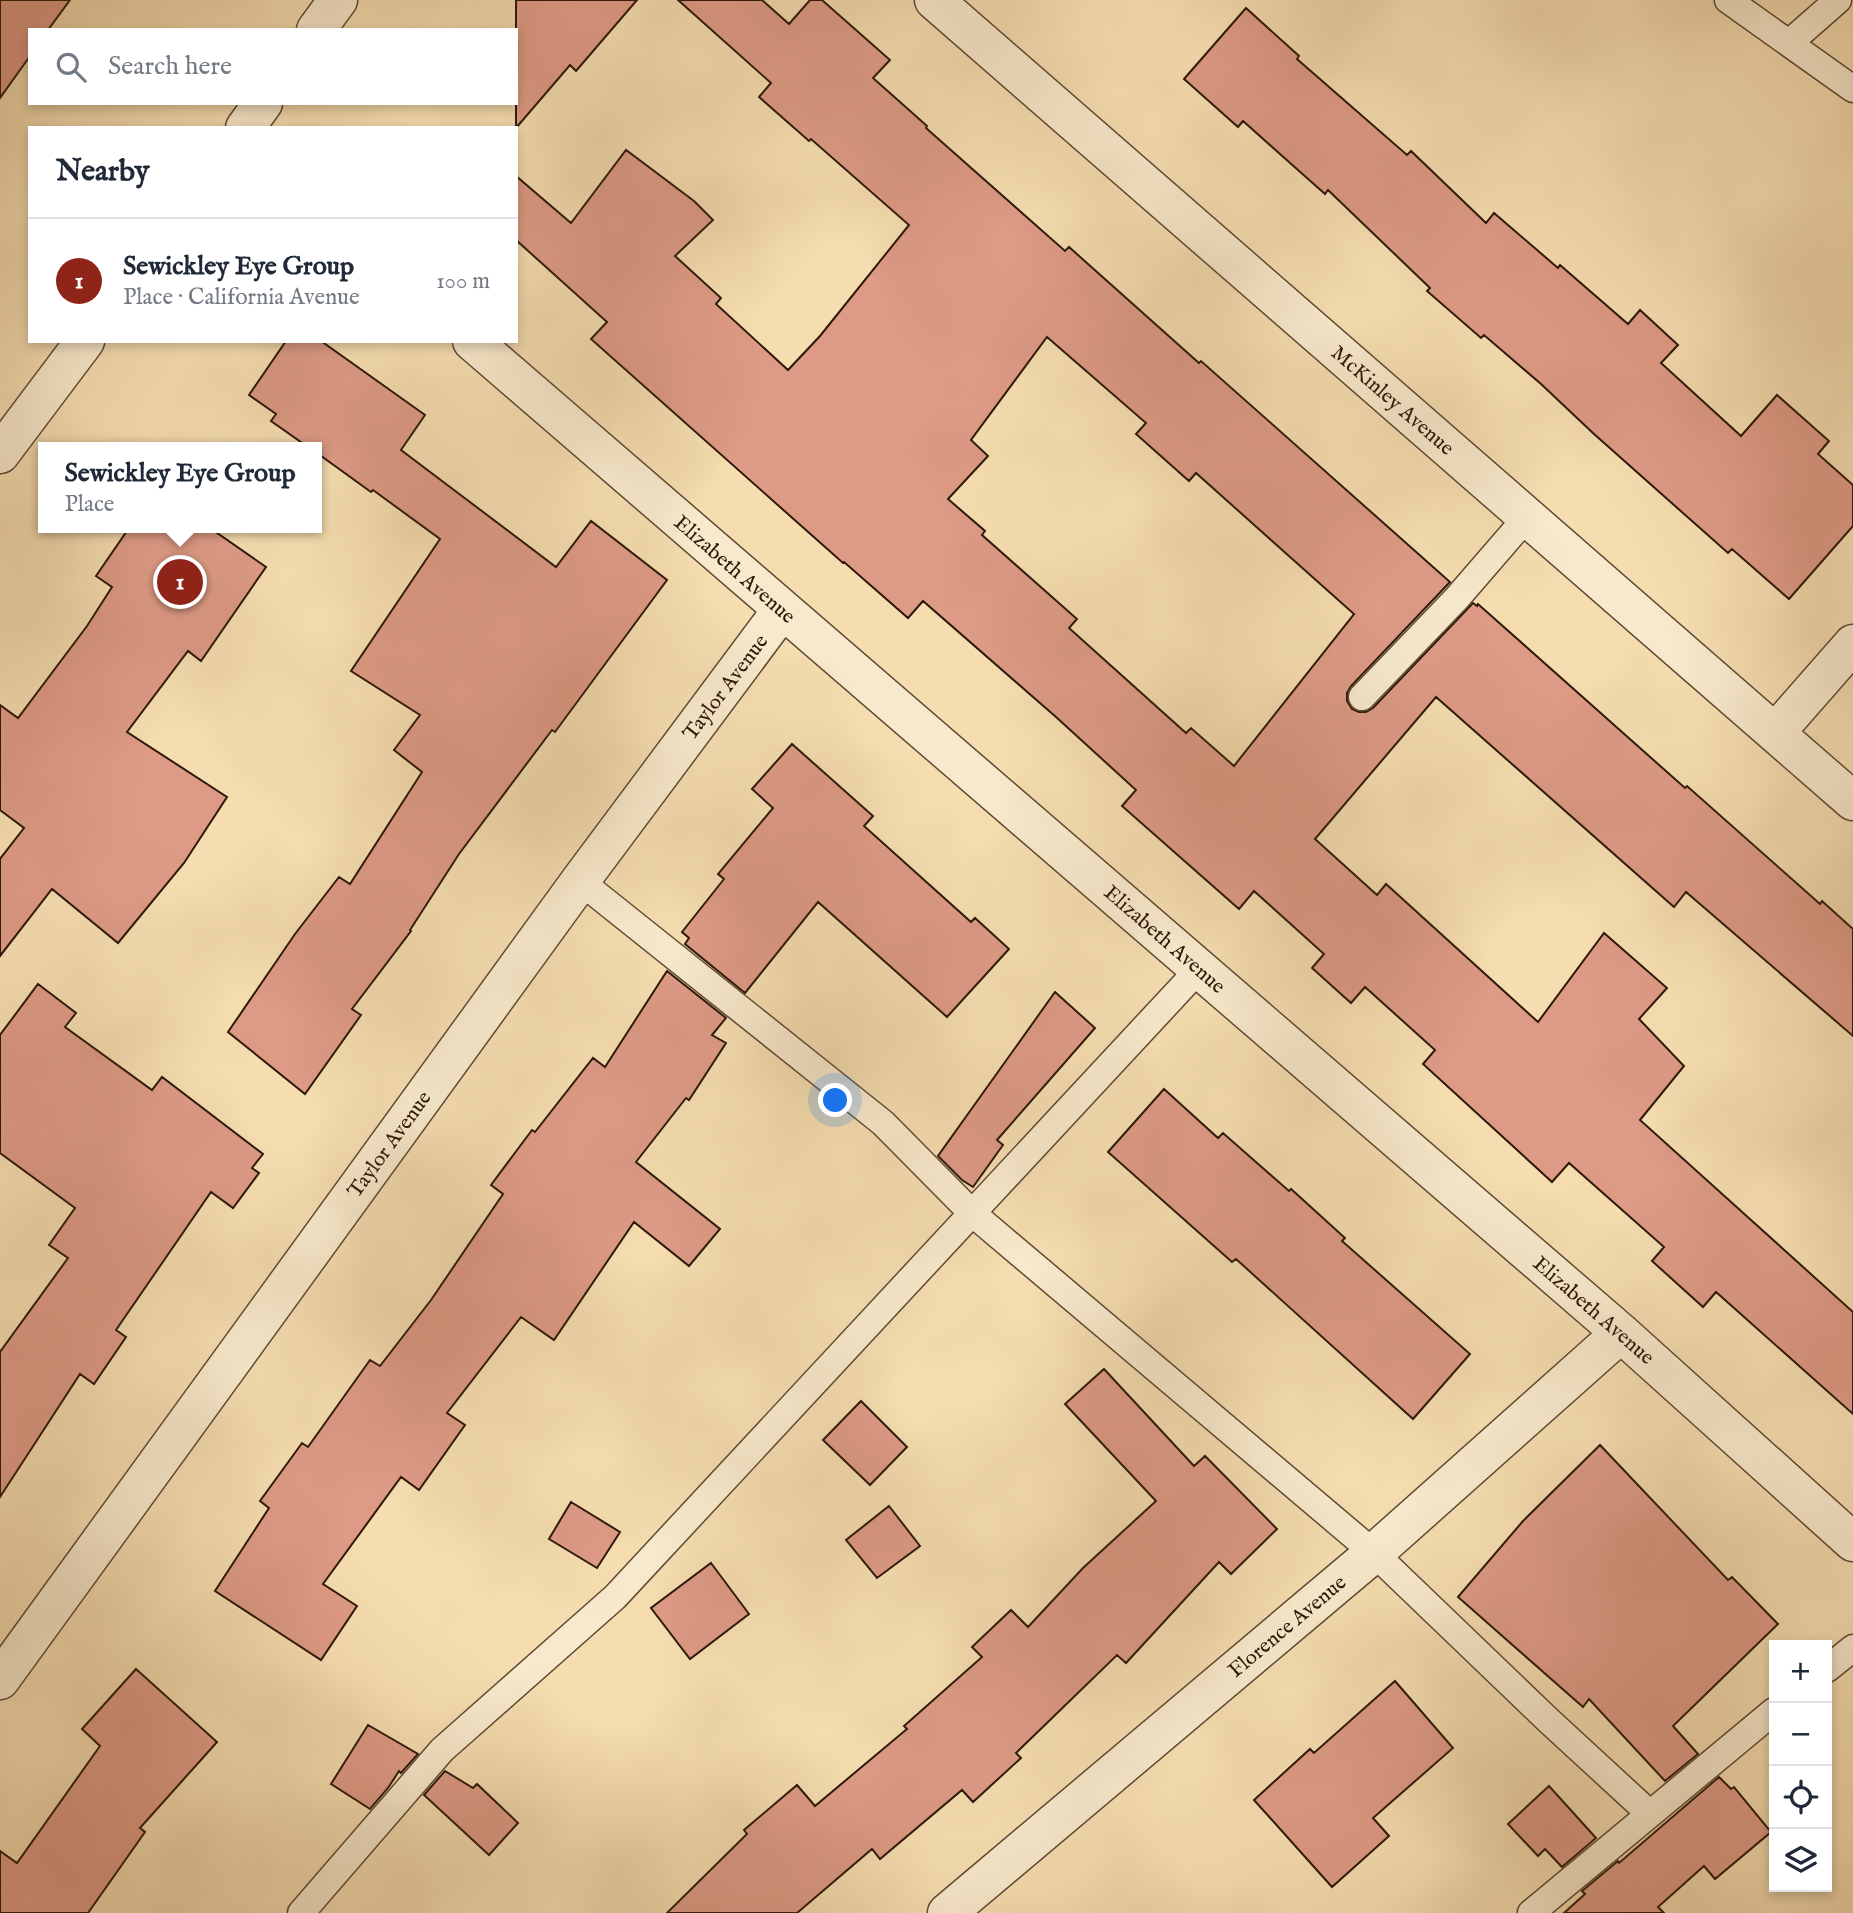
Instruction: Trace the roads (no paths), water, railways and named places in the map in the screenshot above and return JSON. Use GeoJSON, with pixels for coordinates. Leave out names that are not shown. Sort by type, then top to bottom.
{"type":"FeatureCollection","features":[{"type":"Feature","properties":{"kind":"street","name":"McKinley Avenue"},"geometry":{"type":"LineString","coordinates":[[934,0],[1853,801]]}},
{"type":"Feature","properties":{"kind":"street"},"geometry":{"type":"LineString","coordinates":[[246,126],[262,105]]}},
{"type":"Feature","properties":{"kind":"street"},"geometry":{"type":"LineString","coordinates":[[0,454],[83,343]]}},
{"type":"Feature","properties":{"kind":"street","name":"Elizabeth Avenue"},"geometry":{"type":"LineString","coordinates":[[474,343],[1621,1333],[1853,1542]]}},
{"type":"Feature","properties":{"kind":"street","name":"Taylor Avenue"},"geometry":{"type":"LineString","coordinates":[[0,1680],[580,881],[782,610]]}},
{"type":"Feature","properties":{"kind":"street"},"geometry":{"type":"LineString","coordinates":[[1775,733],[1853,644]]}},
{"type":"Feature","properties":{"kind":"street","name":"Florence Avenue"},"geometry":{"type":"LineString","coordinates":[[947,1913],[1374,1553],[1621,1333]]}},
{"type":"Feature","properties":{"kind":"lane"},"geometry":{"type":"LineString","coordinates":[[1728,0],[1853,89]]}},
{"type":"Feature","properties":{"kind":"lane"},"geometry":{"type":"LineString","coordinates":[[1789,43],[1838,0]]}},
{"type":"Feature","properties":{"kind":"lane"},"geometry":{"type":"LineString","coordinates":[[1362,697],[1458,598],[1527,517]]}},
{"type":"Feature","properties":{"kind":"lane"},"geometry":{"type":"LineString","coordinates":[[580,881],[883,1123],[972,1213],[1374,1553],[1649,1813]]}},
{"type":"Feature","properties":{"kind":"lane"},"geometry":{"type":"LineString","coordinates":[[302,1913],[442,1750],[615,1597],[1200,968]]}},
{"type":"Feature","properties":{"kind":"lane"},"geometry":{"type":"LineString","coordinates":[[1832,1665],[1853,1648]]}},
{"type":"Feature","properties":{"kind":"lane"},"geometry":{"type":"LineString","coordinates":[[1531,1913],[1769,1715]]}},
{"type":"Feature","properties":{"kind":"place","name":"Sewickley Eye Group"},"geometry":{"type":"Point","coordinates":[180,582]}}]}
